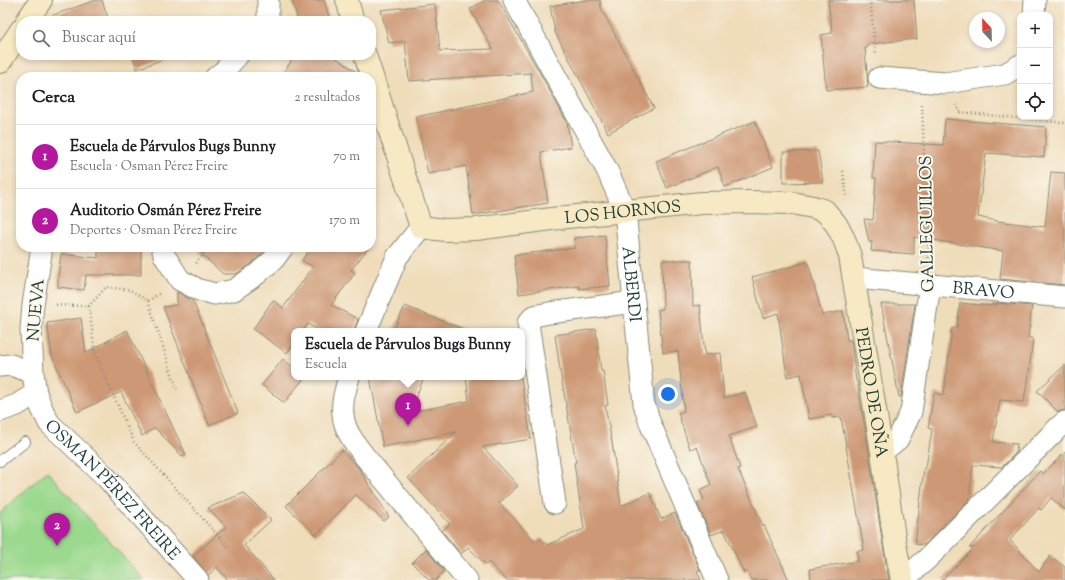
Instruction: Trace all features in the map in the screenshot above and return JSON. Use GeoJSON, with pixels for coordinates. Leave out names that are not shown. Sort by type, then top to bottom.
{"type":"FeatureCollection","features":[{"type":"Feature","properties":{"kind":"street"},"geometry":{"type":"LineString","coordinates":[[30,16],[41,0]]}},
{"type":"Feature","properties":{"kind":"street"},"geometry":{"type":"LineString","coordinates":[[268,0],[268,16]]}},
{"type":"Feature","properties":{"kind":"street"},"geometry":{"type":"LineString","coordinates":[[347,0],[352,16]]}},
{"type":"Feature","properties":{"kind":"street","name":"ALBERDI"},"geometry":{"type":"LineString","coordinates":[[514,0],[607,170],[625,210],[644,404],[650,424],[717,580]]}},
{"type":"Feature","properties":{"kind":"street"},"geometry":{"type":"LineString","coordinates":[[1034,12],[1035,0]]}},
{"type":"Feature","properties":{"kind":"street"},"geometry":{"type":"LineString","coordinates":[[0,62],[16,38]]}},
{"type":"Feature","properties":{"kind":"street"},"geometry":{"type":"LineString","coordinates":[[223,72],[234,60]]}},
{"type":"Feature","properties":{"kind":"street"},"geometry":{"type":"LineString","coordinates":[[366,60],[370,72]]}},
{"type":"Feature","properties":{"kind":"street"},"geometry":{"type":"LineString","coordinates":[[879,78],[939,83],[1005,74],[1017,67]]}},
{"type":"Feature","properties":{"kind":"street"},"geometry":{"type":"LineString","coordinates":[[367,328],[397,257],[421,228],[376,91]]}},
{"type":"Feature","properties":{"kind":"street","name":"LOS HORNOS"},"geometry":{"type":"LineString","coordinates":[[421,228],[445,230],[476,229],[566,216],[702,204],[750,202],[792,203],[825,211]]}},
{"type":"Feature","properties":{"kind":"street","name":"PEDRO DE OÑA"},"geometry":{"type":"LineString","coordinates":[[825,211],[836,224],[844,239],[850,256],[882,452],[895,544],[903,580]]}},
{"type":"Feature","properties":{"kind":"street","name":"NUEVA"},"geometry":{"type":"LineString","coordinates":[[33,373],[31,330],[33,305],[41,252]]}},
{"type":"Feature","properties":{"kind":"street"},"geometry":{"type":"LineString","coordinates":[[163,252],[180,280],[199,290],[215,294],[234,290],[257,274],[274,259],[279,252]]}},
{"type":"Feature","properties":{"kind":"street","name":"BRAVO"},"geometry":{"type":"LineString","coordinates":[[854,278],[1065,297]]}},
{"type":"Feature","properties":{"kind":"street","name":"GALLEGUILLOS"},"geometry":{"type":"LineString","coordinates":[[882,452],[898,438],[911,412],[930,285]]}},
{"type":"Feature","properties":{"kind":"street"},"geometry":{"type":"LineString","coordinates":[[555,503],[528,323],[534,316],[549,313],[634,302]]}},
{"type":"Feature","properties":{"kind":"street"},"geometry":{"type":"LineString","coordinates":[[0,366],[11,365],[33,373]]}},
{"type":"Feature","properties":{"kind":"street","name":"OSMAN PÉREZ FREIRE"},"geometry":{"type":"LineString","coordinates":[[33,373],[36,393],[49,423],[105,476],[198,580]]}},
{"type":"Feature","properties":{"kind":"street"},"geometry":{"type":"LineString","coordinates":[[348,380],[343,404],[343,415],[347,429],[353,441],[467,580]]}},
{"type":"Feature","properties":{"kind":"street"},"geometry":{"type":"LineString","coordinates":[[0,411],[17,405],[36,393]]}},
{"type":"Feature","properties":{"kind":"street"},"geometry":{"type":"LineString","coordinates":[[903,580],[928,560],[1065,422]]}},
{"type":"Feature","properties":{"kind":"lane"},"geometry":{"type":"LineString","coordinates":[[0,461],[25,442]]}},
{"type":"Feature","properties":{"kind":"path"},"geometry":{"type":"LineString","coordinates":[[870,0],[879,78]]}},
{"type":"Feature","properties":{"kind":"path"},"geometry":{"type":"LineString","coordinates":[[939,83],[960,112],[1065,123]]}},
{"type":"Feature","properties":{"kind":"path","name":"GALLEGUILLOS"},"geometry":{"type":"LineString","coordinates":[[930,285],[922,104],[939,83]]}},
{"type":"Feature","properties":{"kind":"path"},"geometry":{"type":"LineString","coordinates":[[148,301],[180,280],[205,252]]}},
{"type":"Feature","properties":{"kind":"path"},"geometry":{"type":"LineString","coordinates":[[177,389],[148,301],[130,290],[106,287],[89,306],[95,354],[134,442],[229,548]]}},
{"type":"Feature","properties":{"kind":"path"},"geometry":{"type":"LineString","coordinates":[[33,305],[89,306]]}},
{"type":"Feature","properties":{"kind":"green space"},"geometry":{"type":"Polygon","coordinates":[[[47,471],[144,580],[0,580],[0,513],[47,471]]]}},
{"type":"Feature","properties":{"kind":"building"},"geometry":{"type":"Polygon","coordinates":[[[96,0],[102,0],[107,16],[51,16],[96,0]]]}},
{"type":"Feature","properties":{"kind":"building"},"geometry":{"type":"Polygon","coordinates":[[[292,0],[324,0],[329,16],[297,16],[292,0]]]}},
{"type":"Feature","properties":{"kind":"building"},"geometry":{"type":"Polygon","coordinates":[[[485,0],[498,0],[567,122],[571,147],[541,152],[548,203],[473,215],[466,166],[428,174],[416,117],[533,92],[531,73],[409,81],[405,41],[389,43],[381,10],[435,4],[440,51],[493,49],[470,9],[485,0]]]}},
{"type":"Feature","properties":{"kind":"building"},"geometry":{"type":"Polygon","coordinates":[[[586,0],[600,0],[601,8],[654,108],[608,133],[555,32],[550,6],[586,0]]]}},
{"type":"Feature","properties":{"kind":"building"},"geometry":{"type":"Polygon","coordinates":[[[828,0],[914,0],[917,39],[867,44],[867,48],[865,48],[868,87],[826,90],[821,35],[832,33],[828,0]]]}},
{"type":"Feature","properties":{"kind":"building"},"geometry":{"type":"Polygon","coordinates":[[[134,60],[161,60],[137,69],[134,60]]]}},
{"type":"Feature","properties":{"kind":"building"},"geometry":{"type":"Polygon","coordinates":[[[292,60],[339,60],[357,72],[284,72],[292,60]]]}},
{"type":"Feature","properties":{"kind":"building"},"geometry":{"type":"Polygon","coordinates":[[[945,119],[1046,127],[1044,157],[986,153],[978,217],[1045,227],[1051,172],[1065,173],[1065,285],[1000,279],[1003,251],[914,237],[914,254],[871,251],[872,242],[869,242],[864,219],[873,220],[876,178],[873,178],[875,141],[943,145],[945,119]]]}},
{"type":"Feature","properties":{"kind":"building"},"geometry":{"type":"Polygon","coordinates":[[[755,121],[773,167],[725,187],[718,167],[667,188],[656,161],[755,121]]]}},
{"type":"Feature","properties":{"kind":"building"},"geometry":{"type":"Polygon","coordinates":[[[818,151],[823,182],[783,183],[783,152],[818,151]]]}},
{"type":"Feature","properties":{"kind":"building"},"geometry":{"type":"Polygon","coordinates":[[[605,235],[610,286],[579,289],[579,286],[519,294],[514,255],[575,248],[574,238],[605,235]]]}},
{"type":"Feature","properties":{"kind":"building"},"geometry":{"type":"Polygon","coordinates":[[[98,252],[141,252],[141,275],[86,275],[84,290],[58,287],[61,254],[98,258],[98,252]]]}},
{"type":"Feature","properties":{"kind":"building"},"geometry":{"type":"Polygon","coordinates":[[[199,252],[264,252],[250,265],[236,274],[223,274],[199,252]]]}},
{"type":"Feature","properties":{"kind":"building"},"geometry":{"type":"Polygon","coordinates":[[[308,252],[365,252],[351,270],[355,273],[331,305],[358,319],[355,328],[315,328],[308,324],[305,328],[291,328],[291,347],[287,353],[253,329],[273,300],[283,308],[313,267],[302,260],[308,252]]]}},
{"type":"Feature","properties":{"kind":"building"},"geometry":{"type":"Polygon","coordinates":[[[662,260],[692,260],[693,306],[700,305],[705,355],[720,353],[724,398],[745,392],[757,427],[729,436],[740,468],[738,469],[789,580],[751,580],[747,571],[744,573],[724,530],[711,535],[697,503],[704,500],[700,490],[711,485],[697,447],[690,449],[678,413],[684,411],[678,351],[663,353],[658,310],[663,309],[662,260]]]}},
{"type":"Feature","properties":{"kind":"building"},"geometry":{"type":"Polygon","coordinates":[[[808,262],[822,315],[843,311],[847,340],[851,340],[856,381],[889,580],[811,580],[810,569],[858,561],[857,551],[864,550],[841,417],[832,418],[831,415],[809,419],[801,374],[787,377],[778,313],[763,318],[752,277],[808,262]]]}},
{"type":"Feature","properties":{"kind":"building"},"geometry":{"type":"Polygon","coordinates":[[[177,292],[193,301],[238,413],[209,425],[163,307],[177,305],[177,292]]]}},
{"type":"Feature","properties":{"kind":"building"},"geometry":{"type":"Polygon","coordinates":[[[960,303],[992,306],[992,304],[997,305],[997,303],[1032,306],[1028,338],[1033,338],[1024,402],[1000,400],[993,442],[1017,444],[1016,453],[1002,467],[973,465],[969,500],[924,545],[915,544],[924,468],[926,468],[932,429],[928,428],[934,393],[944,395],[952,328],[957,328],[960,303]]]}},
{"type":"Feature","properties":{"kind":"building"},"geometry":{"type":"Polygon","coordinates":[[[881,304],[915,304],[901,397],[899,397],[881,304]]]}},
{"type":"Feature","properties":{"kind":"building"},"geometry":{"type":"Polygon","coordinates":[[[405,306],[460,328],[394,328],[405,306]]]}},
{"type":"Feature","properties":{"kind":"building"},"geometry":{"type":"Polygon","coordinates":[[[81,318],[86,353],[127,330],[186,455],[183,457],[155,428],[142,436],[121,392],[77,412],[52,356],[47,323],[81,318]]]}},
{"type":"Feature","properties":{"kind":"building"},"geometry":{"type":"Polygon","coordinates":[[[596,329],[601,371],[603,371],[608,405],[605,406],[612,442],[621,506],[650,493],[661,519],[675,513],[700,570],[697,571],[701,580],[506,580],[489,562],[486,565],[468,547],[461,554],[442,531],[450,524],[408,478],[456,432],[383,447],[371,380],[423,380],[410,412],[469,401],[466,380],[521,380],[531,439],[483,447],[518,486],[499,503],[536,542],[541,538],[547,545],[584,529],[574,463],[576,462],[555,335],[596,329]]]}},
{"type":"Feature","properties":{"kind":"building"},"geometry":{"type":"Polygon","coordinates":[[[283,359],[291,366],[291,380],[303,380],[284,403],[262,385],[283,359]]]}},
{"type":"Feature","properties":{"kind":"building"},"geometry":{"type":"Polygon","coordinates":[[[1065,365],[1065,410],[1058,412],[1037,391],[1065,365]]]}},
{"type":"Feature","properties":{"kind":"building"},"geometry":{"type":"Polygon","coordinates":[[[342,450],[358,467],[389,517],[384,521],[356,495],[316,535],[286,506],[342,450]]]}},
{"type":"Feature","properties":{"kind":"building"},"geometry":{"type":"Polygon","coordinates":[[[1065,452],[1065,510],[1051,498],[1041,510],[1039,508],[1010,540],[1039,572],[1050,556],[1065,567],[1065,580],[942,580],[974,548],[969,548],[1040,471],[1043,474],[1065,452]]]}},
{"type":"Feature","properties":{"kind":"building"},"geometry":{"type":"Polygon","coordinates":[[[244,493],[271,520],[244,545],[274,580],[228,580],[217,567],[208,575],[193,556],[226,527],[208,508],[244,493]]]}},
{"type":"Feature","properties":{"kind":"building"},"geometry":{"type":"Polygon","coordinates":[[[426,549],[444,571],[436,580],[429,580],[412,563],[426,549]]]}},
{"type":"Feature","properties":{"kind":"place","name":"Escuela de Párvulos Bugs Bunny"},"geometry":{"type":"Point","coordinates":[408,426]}},
{"type":"Feature","properties":{"kind":"place","name":"Auditorio Osmán Pérez Freire"},"geometry":{"type":"Point","coordinates":[57,546]}}]}
